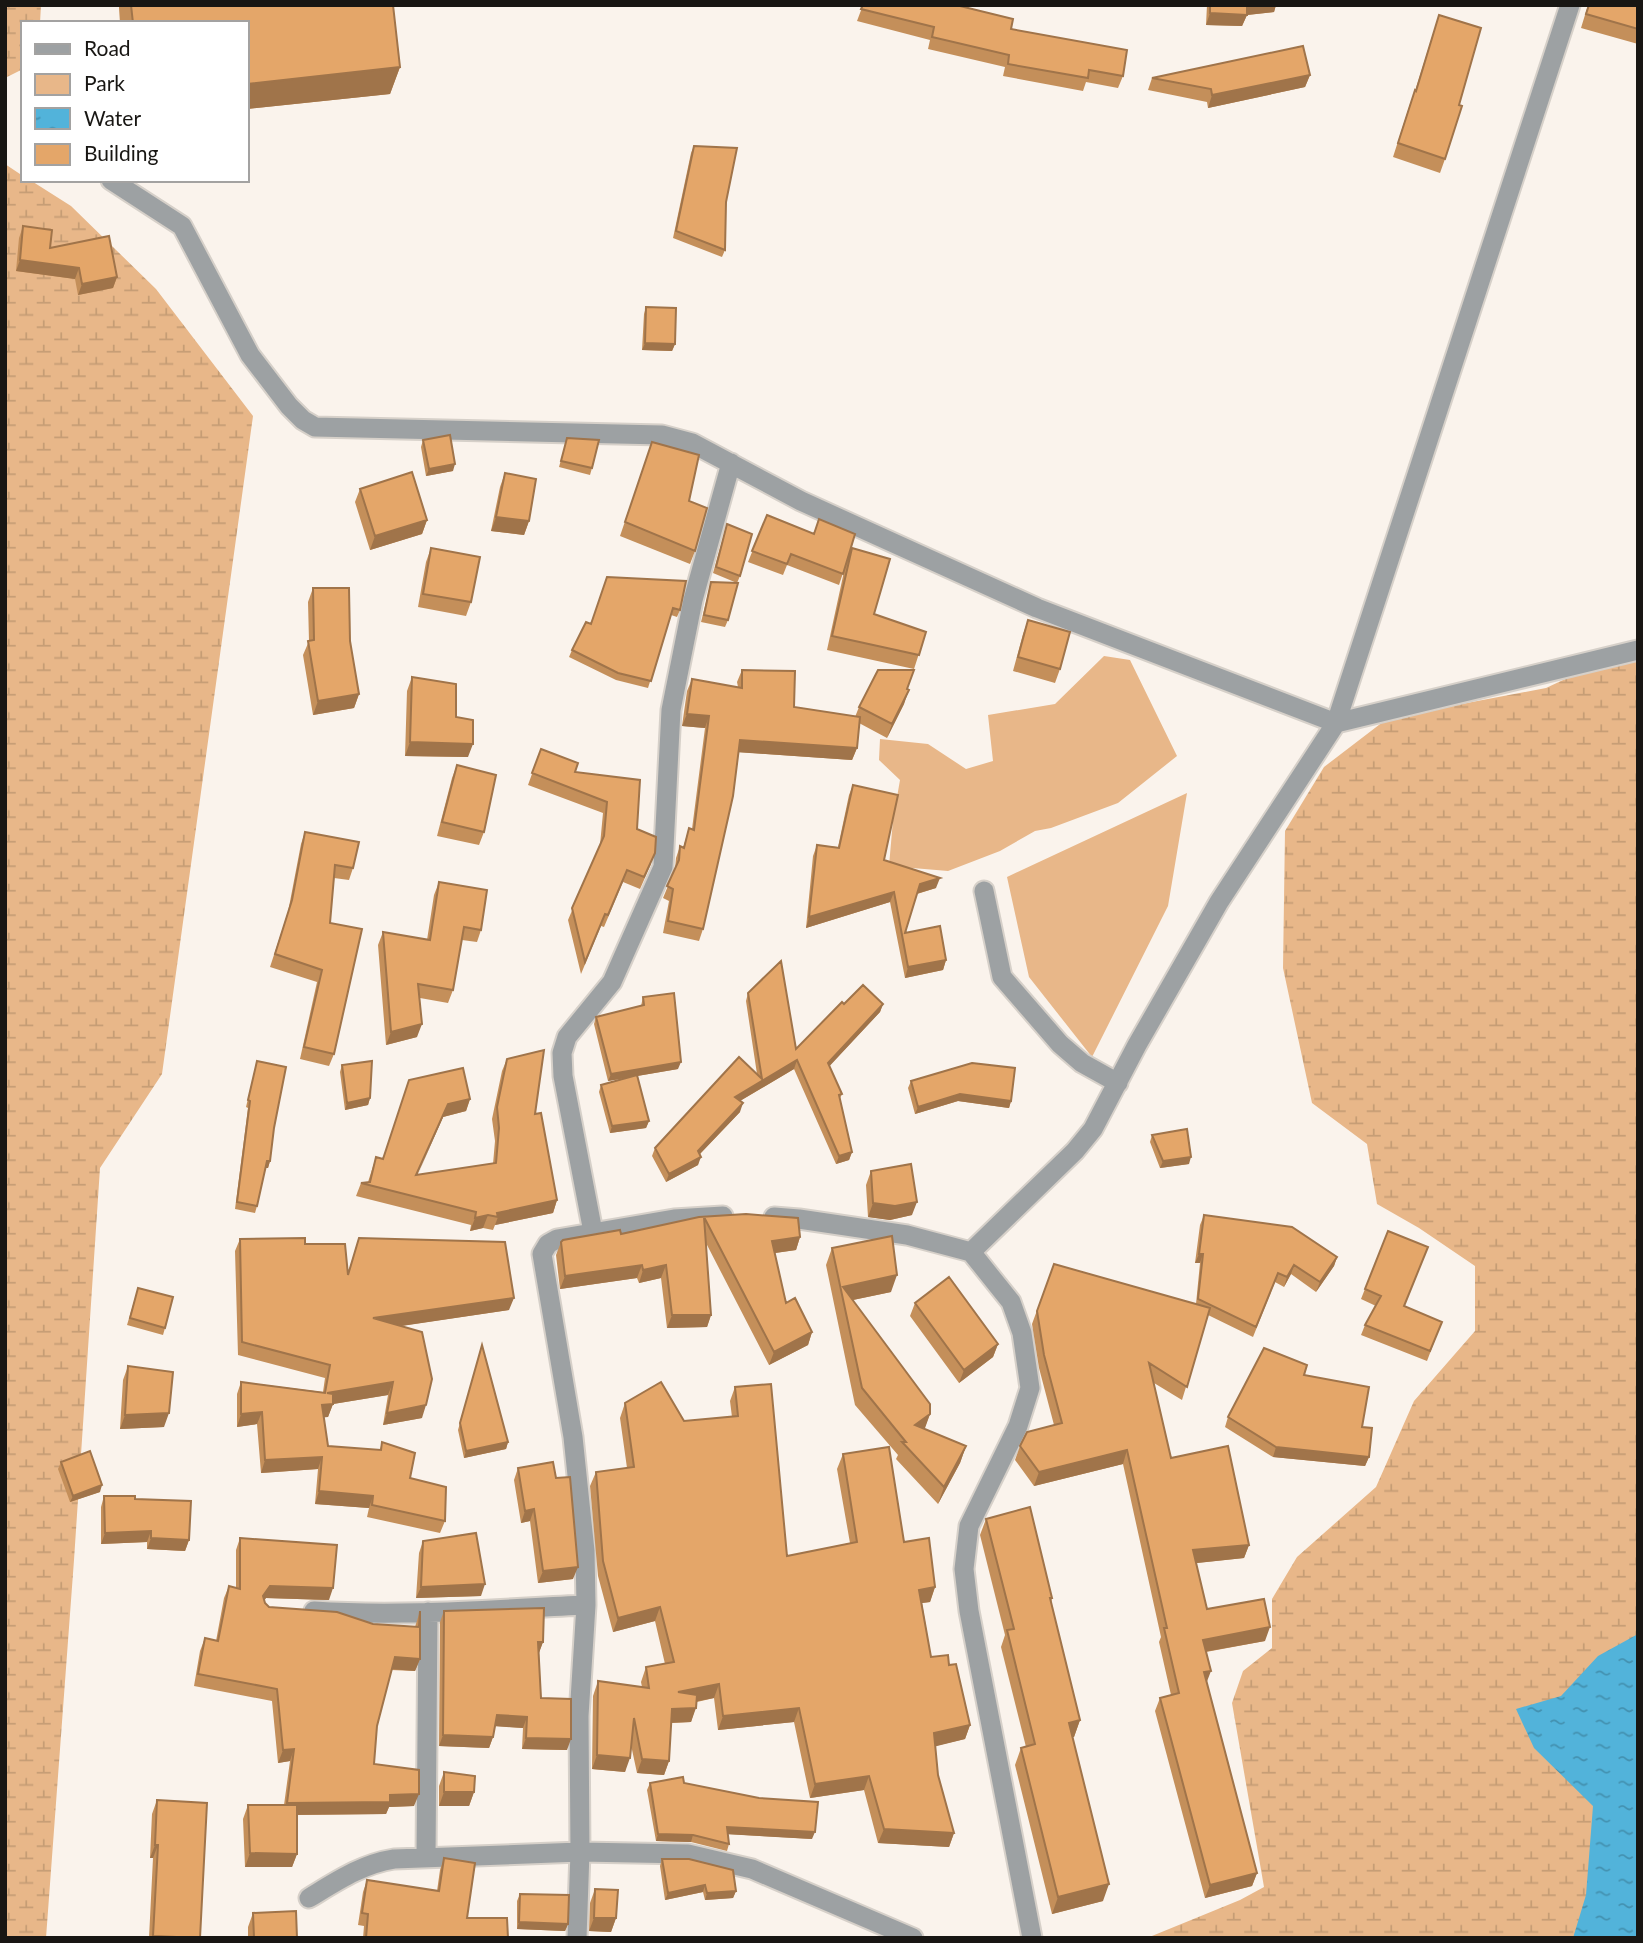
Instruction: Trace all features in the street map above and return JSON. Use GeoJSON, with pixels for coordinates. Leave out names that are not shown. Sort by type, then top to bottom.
{"type":"FeatureCollection","features":[{"type":"Feature","properties":{"kind":"street"},"geometry":{"type":"LineString","coordinates":[[971,1252],[1075,1151],[1093,1129],[1137,1045],[1219,902],[1336,723],[1570,5]]}},
{"type":"Feature","properties":{"kind":"street"},"geometry":{"type":"LineString","coordinates":[[114,182],[182,226],[250,355],[289,407],[315,427],[662,435],[692,443],[801,501],[1037,608],[1336,723],[1638,650]]}},
{"type":"Feature","properties":{"kind":"street"},"geometry":{"type":"LineString","coordinates":[[593,1233],[563,1076],[562,1053],[567,1037],[612,982],[663,867],[671,710],[690,612],[731,463]]}},
{"type":"Feature","properties":{"kind":"street"},"geometry":{"type":"LineString","coordinates":[[984,891],[1002,977],[1060,1044],[1082,1063],[1118,1083]]}},
{"type":"Feature","properties":{"kind":"street"},"geometry":{"type":"LineString","coordinates":[[577,1938],[580,1852],[579,1716],[586,1605],[585,1551],[573,1437],[542,1254],[548,1244],[557,1238],[674,1219],[747,1215],[799,1219],[907,1236],[971,1252],[1011,1302],[1018,1317],[1030,1388],[1018,1426],[969,1526],[964,1569],[969,1611],[1032,1938]]}},
{"type":"Feature","properties":{"kind":"street"},"geometry":{"type":"LineString","coordinates":[[296,1610],[346,1614],[586,1605]]}},
{"type":"Feature","properties":{"kind":"street"},"geometry":{"type":"LineString","coordinates":[[426,1857],[428,1612]]}},
{"type":"Feature","properties":{"kind":"street"},"geometry":{"type":"LineString","coordinates":[[309,1898],[374,1862],[426,1857],[580,1852],[688,1854],[752,1869],[913,1938]]}},
{"type":"Feature","properties":{"kind":"green space"},"geometry":{"type":"Polygon","coordinates":[[[5,5],[41,5],[40,21],[21,21],[21,70],[5,78],[5,5]]]}},
{"type":"Feature","properties":{"kind":"green space"},"geometry":{"type":"Polygon","coordinates":[[[5,164],[21,175],[21,182],[33,182],[71,206],[156,289],[253,416],[162,1074],[100,1168],[46,1938],[5,1938],[5,164]]]}},
{"type":"Feature","properties":{"kind":"green space"},"geometry":{"type":"Polygon","coordinates":[[[1638,645],[1638,1938],[1147,1938],[1240,1900],[1264,1887],[1232,1703],[1243,1671],[1272,1648],[1272,1599],[1297,1557],[1376,1487],[1414,1401],[1475,1331],[1475,1266],[1419,1228],[1377,1204],[1367,1144],[1312,1103],[1283,968],[1285,831],[1324,767],[1388,718],[1546,688],[1638,645]]]}},
{"type":"Feature","properties":{"kind":"green space"},"geometry":{"type":"Polygon","coordinates":[[[1104,656],[1130,660],[1177,756],[1118,803],[1051,828],[1035,831],[1000,851],[948,871],[889,866],[900,780],[879,760],[880,739],[928,744],[966,769],[993,761],[988,715],[1055,704],[1104,656]]]}},
{"type":"Feature","properties":{"kind":"green space"},"geometry":{"type":"Polygon","coordinates":[[[1187,793],[1168,906],[1092,1057],[1029,977],[1007,877],[1187,793]]]}},
{"type":"Feature","properties":{"kind":"water"},"geometry":{"type":"Polygon","coordinates":[[[1638,1634],[1638,1938],[1573,1938],[1586,1895],[1593,1806],[1534,1748],[1516,1709],[1561,1696],[1598,1656],[1638,1634]]]}},
{"type":"Feature","properties":{"kind":"building"},"geometry":{"type":"Polygon","coordinates":[[[131,5],[393,5],[400,67],[248,84],[248,21],[133,21],[131,5]]]}},
{"type":"Feature","properties":{"kind":"building"},"geometry":{"type":"Polygon","coordinates":[[[863,5],[956,5],[1013,19],[1011,29],[1127,50],[1123,76],[1089,70],[1088,78],[1008,64],[1009,55],[932,37],[934,27],[861,9],[863,5]]]}},
{"type":"Feature","properties":{"kind":"building"},"geometry":{"type":"Polygon","coordinates":[[[1210,5],[1247,5],[1247,15],[1210,13],[1210,5]]]}},
{"type":"Feature","properties":{"kind":"building"},"geometry":{"type":"Polygon","coordinates":[[[1589,5],[1638,5],[1638,29],[1586,14],[1589,5]]]}},
{"type":"Feature","properties":{"kind":"building"},"geometry":{"type":"Polygon","coordinates":[[[1439,15],[1481,28],[1459,105],[1462,106],[1445,159],[1398,143],[1439,15]]]}},
{"type":"Feature","properties":{"kind":"building"},"geometry":{"type":"Polygon","coordinates":[[[1303,46],[1310,75],[1212,95],[1211,89],[1152,78],[1303,46]]]}},
{"type":"Feature","properties":{"kind":"building"},"geometry":{"type":"Polygon","coordinates":[[[694,146],[737,148],[726,202],[725,250],[676,231],[694,146]]]}},
{"type":"Feature","properties":{"kind":"building"},"geometry":{"type":"Polygon","coordinates":[[[23,226],[52,230],[50,248],[109,236],[117,277],[82,284],[79,268],[20,260],[23,226]]]}},
{"type":"Feature","properties":{"kind":"building"},"geometry":{"type":"Polygon","coordinates":[[[646,307],[676,308],[675,344],[645,343],[646,307]]]}},
{"type":"Feature","properties":{"kind":"building"},"geometry":{"type":"Polygon","coordinates":[[[450,435],[455,464],[429,469],[423,440],[450,435]]]}},
{"type":"Feature","properties":{"kind":"building"},"geometry":{"type":"Polygon","coordinates":[[[567,438],[599,440],[592,468],[561,461],[567,438]]]}},
{"type":"Feature","properties":{"kind":"building"},"geometry":{"type":"Polygon","coordinates":[[[652,442],[699,455],[689,501],[707,508],[695,551],[625,522],[652,442]]]}},
{"type":"Feature","properties":{"kind":"building"},"geometry":{"type":"Polygon","coordinates":[[[412,472],[427,520],[375,536],[360,489],[412,472]]]}},
{"type":"Feature","properties":{"kind":"building"},"geometry":{"type":"Polygon","coordinates":[[[505,473],[536,479],[529,521],[496,517],[505,473]]]}},
{"type":"Feature","properties":{"kind":"building"},"geometry":{"type":"Polygon","coordinates":[[[767,515],[814,534],[819,519],[855,534],[843,574],[791,554],[787,564],[752,551],[767,515]]]}},
{"type":"Feature","properties":{"kind":"building"},"geometry":{"type":"Polygon","coordinates":[[[727,524],[752,534],[740,576],[716,567],[727,524]]]}},
{"type":"Feature","properties":{"kind":"building"},"geometry":{"type":"Polygon","coordinates":[[[431,548],[480,557],[471,602],[423,594],[431,548]]]}},
{"type":"Feature","properties":{"kind":"building"},"geometry":{"type":"Polygon","coordinates":[[[852,548],[890,559],[874,614],[926,632],[919,655],[832,636],[852,548]]]}},
{"type":"Feature","properties":{"kind":"building"},"geometry":{"type":"Polygon","coordinates":[[[607,577],[686,581],[680,610],[673,608],[651,681],[618,673],[572,650],[586,622],[591,624],[607,577]]]}},
{"type":"Feature","properties":{"kind":"building"},"geometry":{"type":"Polygon","coordinates":[[[711,582],[738,583],[728,620],[704,615],[711,582]]]}},
{"type":"Feature","properties":{"kind":"building"},"geometry":{"type":"Polygon","coordinates":[[[313,588],[349,588],[350,641],[359,694],[318,701],[308,641],[314,640],[313,588]]]}},
{"type":"Feature","properties":{"kind":"building"},"geometry":{"type":"Polygon","coordinates":[[[1028,620],[1070,632],[1060,669],[1018,657],[1028,620]]]}},
{"type":"Feature","properties":{"kind":"building"},"geometry":{"type":"Polygon","coordinates":[[[742,670],[795,671],[794,707],[860,717],[857,748],[740,740],[733,796],[703,929],[668,921],[673,889],[667,886],[679,860],[680,846],[684,848],[689,828],[694,830],[709,716],[687,714],[692,679],[742,688],[742,670]]]}},
{"type":"Feature","properties":{"kind":"building"},"geometry":{"type":"Polygon","coordinates":[[[878,670],[914,670],[907,689],[909,690],[892,724],[859,707],[878,670]]]}},
{"type":"Feature","properties":{"kind":"building"},"geometry":{"type":"Polygon","coordinates":[[[412,677],[456,684],[456,717],[473,720],[473,744],[410,742],[412,677]]]}},
{"type":"Feature","properties":{"kind":"building"},"geometry":{"type":"Polygon","coordinates":[[[541,749],[578,763],[575,772],[640,780],[637,829],[656,837],[655,853],[644,877],[627,870],[585,962],[572,908],[604,836],[607,802],[532,773],[541,749]]]}},
{"type":"Feature","properties":{"kind":"building"},"geometry":{"type":"Polygon","coordinates":[[[457,765],[496,775],[484,832],[442,822],[457,765]]]}},
{"type":"Feature","properties":{"kind":"building"},"geometry":{"type":"Polygon","coordinates":[[[853,785],[898,795],[884,860],[940,878],[920,884],[905,933],[940,926],[946,960],[908,967],[894,892],[809,917],[817,845],[839,848],[853,785]]]}},
{"type":"Feature","properties":{"kind":"building"},"geometry":{"type":"Polygon","coordinates":[[[305,832],[359,842],[353,868],[335,865],[330,923],[362,929],[334,1054],[304,1047],[322,970],[275,954],[292,900],[305,832]]]}},
{"type":"Feature","properties":{"kind":"building"},"geometry":{"type":"Polygon","coordinates":[[[439,882],[487,890],[481,930],[464,927],[453,990],[418,984],[422,1024],[391,1032],[383,932],[430,940],[439,882]]]}},
{"type":"Feature","properties":{"kind":"building"},"geometry":{"type":"Polygon","coordinates":[[[781,961],[796,1049],[842,1002],[844,1004],[863,985],[883,1004],[828,1063],[842,1094],[839,1095],[852,1152],[839,1156],[797,1060],[735,1097],[743,1103],[698,1151],[701,1157],[669,1174],[655,1148],[739,1057],[762,1079],[748,993],[781,961]]]}},
{"type":"Feature","properties":{"kind":"building"},"geometry":{"type":"Polygon","coordinates":[[[674,993],[681,1062],[611,1074],[596,1017],[644,1005],[643,997],[674,993]]]}},
{"type":"Feature","properties":{"kind":"building"},"geometry":{"type":"Polygon","coordinates":[[[544,1050],[535,1114],[541,1113],[557,1200],[497,1213],[498,1217],[488,1215],[475,1218],[476,1212],[361,1183],[370,1182],[376,1157],[383,1159],[409,1080],[463,1068],[470,1099],[448,1104],[416,1175],[496,1163],[499,1128],[497,1107],[507,1059],[544,1050]]]}},
{"type":"Feature","properties":{"kind":"building"},"geometry":{"type":"Polygon","coordinates":[[[257,1061],[286,1067],[270,1161],[267,1161],[257,1206],[237,1202],[248,1100],[257,1061]]]}},
{"type":"Feature","properties":{"kind":"building"},"geometry":{"type":"Polygon","coordinates":[[[372,1061],[370,1098],[347,1103],[342,1065],[372,1061]]]}},
{"type":"Feature","properties":{"kind":"building"},"geometry":{"type":"Polygon","coordinates":[[[972,1063],[1015,1068],[1011,1101],[960,1094],[918,1107],[911,1081],[972,1063]]]}},
{"type":"Feature","properties":{"kind":"building"},"geometry":{"type":"Polygon","coordinates":[[[637,1075],[649,1121],[612,1126],[601,1085],[637,1075]]]}},
{"type":"Feature","properties":{"kind":"building"},"geometry":{"type":"Polygon","coordinates":[[[1187,1129],[1191,1157],[1163,1161],[1152,1135],[1187,1129]]]}},
{"type":"Feature","properties":{"kind":"building"},"geometry":{"type":"Polygon","coordinates":[[[911,1164],[917,1202],[895,1206],[873,1203],[871,1171],[911,1164]]]}},
{"type":"Feature","properties":{"kind":"building"},"geometry":{"type":"Polygon","coordinates":[[[746,1214],[798,1218],[800,1237],[772,1241],[786,1303],[795,1298],[812,1332],[774,1352],[704,1217],[711,1315],[672,1315],[666,1265],[643,1270],[642,1265],[565,1276],[561,1242],[563,1240],[620,1230],[621,1234],[699,1217],[746,1214]]]}},
{"type":"Feature","properties":{"kind":"building"},"geometry":{"type":"Polygon","coordinates":[[[1204,1215],[1292,1227],[1337,1257],[1320,1282],[1294,1265],[1287,1277],[1278,1273],[1256,1327],[1198,1299],[1203,1254],[1199,1254],[1204,1215]]]}},
{"type":"Feature","properties":{"kind":"building"},"geometry":{"type":"Polygon","coordinates":[[[1388,1231],[1428,1247],[1404,1306],[1442,1322],[1430,1351],[1365,1325],[1381,1296],[1365,1289],[1388,1231]]]}},
{"type":"Feature","properties":{"kind":"building"},"geometry":{"type":"Polygon","coordinates":[[[892,1236],[897,1275],[843,1287],[930,1404],[930,1414],[915,1425],[966,1446],[944,1487],[902,1442],[906,1442],[862,1388],[832,1248],[892,1236]]]}},
{"type":"Feature","properties":{"kind":"building"},"geometry":{"type":"Polygon","coordinates":[[[305,1238],[305,1244],[345,1244],[348,1275],[359,1238],[505,1242],[514,1298],[373,1318],[422,1332],[432,1379],[426,1405],[387,1413],[393,1382],[327,1393],[333,1394],[333,1404],[322,1405],[328,1446],[381,1450],[382,1442],[415,1453],[410,1478],[446,1487],[445,1521],[372,1505],[373,1496],[319,1491],[322,1457],[265,1460],[262,1412],[241,1414],[241,1382],[325,1393],[330,1365],[242,1342],[240,1239],[305,1238]]]}},
{"type":"Feature","properties":{"kind":"building"},"geometry":{"type":"Polygon","coordinates":[[[1054,1264],[1210,1308],[1187,1387],[1149,1363],[1171,1458],[1228,1446],[1249,1545],[1193,1550],[1207,1609],[1264,1599],[1270,1627],[1203,1640],[1211,1671],[1204,1672],[1257,1873],[1210,1885],[1160,1698],[1179,1693],[1127,1450],[1039,1472],[1020,1446],[1027,1432],[1062,1423],[1044,1355],[1037,1311],[1054,1264]]]}},
{"type":"Feature","properties":{"kind":"building"},"geometry":{"type":"Polygon","coordinates":[[[949,1277],[998,1344],[964,1370],[915,1303],[949,1277]]]}},
{"type":"Feature","properties":{"kind":"building"},"geometry":{"type":"Polygon","coordinates":[[[138,1288],[173,1297],[165,1328],[130,1318],[138,1288]]]}},
{"type":"Feature","properties":{"kind":"building"},"geometry":{"type":"Polygon","coordinates":[[[482,1345],[508,1442],[466,1451],[460,1423],[482,1345]]]}},
{"type":"Feature","properties":{"kind":"building"},"geometry":{"type":"Polygon","coordinates":[[[1264,1348],[1307,1365],[1304,1375],[1369,1387],[1362,1427],[1372,1428],[1369,1457],[1276,1447],[1228,1417],[1264,1348]]]}},
{"type":"Feature","properties":{"kind":"building"},"geometry":{"type":"Polygon","coordinates":[[[128,1366],[173,1372],[169,1413],[125,1415],[128,1366]]]}},
{"type":"Feature","properties":{"kind":"building"},"geometry":{"type":"Polygon","coordinates":[[[661,1382],[684,1421],[738,1416],[735,1387],[771,1384],[787,1556],[857,1542],[843,1454],[889,1447],[904,1542],[929,1538],[935,1587],[919,1590],[931,1657],[948,1655],[949,1665],[956,1664],[970,1725],[934,1733],[938,1775],[954,1833],[884,1829],[869,1776],[815,1784],[799,1708],[723,1716],[719,1684],[678,1692],[697,1695],[696,1708],[672,1709],[669,1761],[642,1759],[634,1718],[630,1758],[597,1755],[598,1681],[649,1688],[646,1667],[674,1662],[660,1607],[618,1618],[603,1561],[596,1472],[634,1467],[625,1403],[661,1382]]]}},
{"type":"Feature","properties":{"kind":"building"},"geometry":{"type":"Polygon","coordinates":[[[90,1451],[102,1485],[73,1496],[61,1462],[90,1451]]]}},
{"type":"Feature","properties":{"kind":"building"},"geometry":{"type":"Polygon","coordinates":[[[553,1462],[556,1478],[570,1477],[578,1567],[543,1571],[534,1509],[525,1511],[518,1468],[553,1462]]]}},
{"type":"Feature","properties":{"kind":"building"},"geometry":{"type":"Polygon","coordinates":[[[104,1496],[191,1501],[189,1540],[151,1538],[151,1531],[105,1533],[104,1496]]]}},
{"type":"Feature","properties":{"kind":"building"},"geometry":{"type":"Polygon","coordinates":[[[1030,1507],[1080,1720],[1069,1723],[1109,1884],[1058,1897],[1021,1748],[1035,1744],[1007,1630],[1014,1629],[986,1519],[1030,1507]]]}},
{"type":"Feature","properties":{"kind":"building"},"geometry":{"type":"Polygon","coordinates":[[[476,1533],[485,1584],[421,1587],[423,1541],[476,1533]]]}},
{"type":"Feature","properties":{"kind":"building"},"geometry":{"type":"Polygon","coordinates":[[[240,1538],[337,1545],[333,1588],[270,1586],[263,1596],[269,1607],[337,1612],[373,1624],[419,1627],[420,1611],[420,1659],[395,1657],[377,1726],[374,1764],[419,1770],[419,1794],[390,1795],[390,1802],[287,1803],[294,1749],[283,1750],[277,1689],[198,1674],[205,1638],[218,1641],[229,1586],[240,1589],[240,1538]]]}},
{"type":"Feature","properties":{"kind":"building"},"geometry":{"type":"Polygon","coordinates":[[[544,1608],[543,1642],[538,1642],[541,1698],[571,1699],[571,1739],[526,1738],[527,1717],[497,1715],[493,1737],[443,1735],[444,1611],[544,1608]]]}},
{"type":"Feature","properties":{"kind":"building"},"geometry":{"type":"Polygon","coordinates":[[[444,1772],[475,1776],[474,1792],[444,1792],[444,1772]]]}},
{"type":"Feature","properties":{"kind":"building"},"geometry":{"type":"Polygon","coordinates":[[[683,1777],[684,1783],[759,1798],[818,1802],[815,1832],[727,1827],[729,1844],[693,1835],[658,1834],[650,1783],[683,1777]]]}},
{"type":"Feature","properties":{"kind":"building"},"geometry":{"type":"Polygon","coordinates":[[[157,1800],[207,1803],[200,1938],[153,1936],[158,1845],[155,1845],[157,1800]]]}},
{"type":"Feature","properties":{"kind":"building"},"geometry":{"type":"Polygon","coordinates":[[[248,1805],[297,1805],[297,1854],[250,1853],[248,1805]]]}},
{"type":"Feature","properties":{"kind":"building"},"geometry":{"type":"Polygon","coordinates":[[[444,1858],[475,1863],[467,1918],[507,1918],[508,1938],[366,1938],[368,1914],[362,1913],[367,1880],[439,1891],[444,1858]]]}},
{"type":"Feature","properties":{"kind":"building"},"geometry":{"type":"Polygon","coordinates":[[[662,1859],[689,1859],[733,1870],[736,1891],[707,1893],[705,1885],[668,1893],[662,1859]]]}},
{"type":"Feature","properties":{"kind":"building"},"geometry":{"type":"Polygon","coordinates":[[[595,1889],[618,1890],[616,1918],[594,1918],[595,1889]]]}},
{"type":"Feature","properties":{"kind":"building"},"geometry":{"type":"Polygon","coordinates":[[[520,1894],[569,1895],[568,1924],[519,1922],[520,1894]]]}},
{"type":"Feature","properties":{"kind":"building"},"geometry":{"type":"Polygon","coordinates":[[[296,1911],[297,1938],[254,1938],[253,1913],[296,1911]]]}}]}
